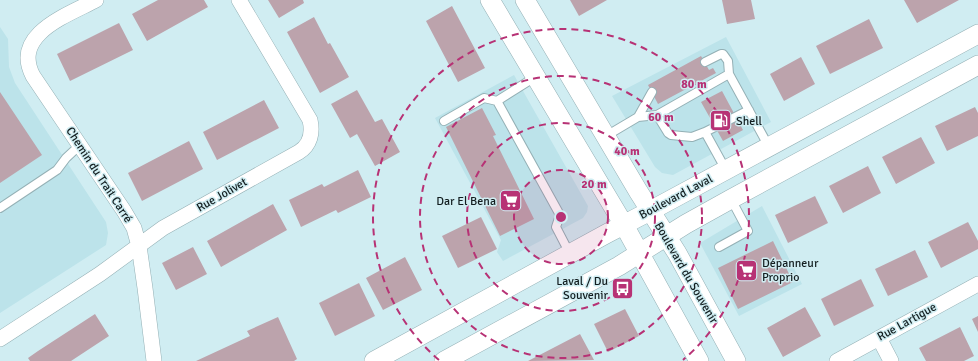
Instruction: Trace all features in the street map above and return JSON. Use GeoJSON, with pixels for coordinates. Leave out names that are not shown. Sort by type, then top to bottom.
{"type":"FeatureCollection","features":[{"type":"Feature","properties":{"kind":"street","name":"Chemin du Trait Carré"},"geometry":{"type":"LineString","coordinates":[[96,0],[44,29],[36,36],[30,46],[28,62],[31,72],[80,144],[134,228],[139,246],[146,288],[154,361]]}},
{"type":"Feature","properties":{"kind":"street","name":"Rue Jolivet"},"geometry":{"type":"LineString","coordinates":[[0,339],[100,274],[163,228],[299,152],[306,146],[312,129],[310,120],[239,0]]}},
{"type":"Feature","properties":{"kind":"street"},"geometry":{"type":"LineString","coordinates":[[490,0],[624,224],[699,361]]}},
{"type":"Feature","properties":{"kind":"street","name":"Boulevard du Souvenir"},"geometry":{"type":"LineString","coordinates":[[525,0],[650,211],[667,236],[736,361]]}},
{"type":"Feature","properties":{"kind":"street","name":"Boulevard Laval"},"geometry":{"type":"LineString","coordinates":[[374,361],[624,224],[978,34]]}},
{"type":"Feature","properties":{"kind":"street"},"geometry":{"type":"LineString","coordinates":[[444,361],[612,269],[731,199],[978,65]]}},
{"type":"Feature","properties":{"kind":"street","name":"Rue Lartigue"},"geometry":{"type":"LineString","coordinates":[[837,361],[978,284]]}},
{"type":"Feature","properties":{"kind":"street"},"geometry":{"type":"LineString","coordinates":[[879,338],[891,361]]}},
{"type":"Feature","properties":{"kind":"lane"},"geometry":{"type":"LineString","coordinates":[[705,62],[723,54],[728,61],[729,74],[770,147]]}},
{"type":"Feature","properties":{"kind":"lane"},"geometry":{"type":"LineString","coordinates":[[606,136],[638,117],[657,115],[729,74]]}},
{"type":"Feature","properties":{"kind":"lane"},"geometry":{"type":"LineString","coordinates":[[444,121],[484,98],[497,101],[535,77]]}},
{"type":"Feature","properties":{"kind":"lane"},"geometry":{"type":"LineString","coordinates":[[638,117],[652,92]]}},
{"type":"Feature","properties":{"kind":"lane"},"geometry":{"type":"LineString","coordinates":[[497,101],[560,215],[556,227],[570,254]]}},
{"type":"Feature","properties":{"kind":"lane"},"geometry":{"type":"LineString","coordinates":[[657,115],[668,133],[671,135],[692,137],[749,110]]}},
{"type":"Feature","properties":{"kind":"lane"},"geometry":{"type":"LineString","coordinates":[[705,132],[726,170]]}},
{"type":"Feature","properties":{"kind":"lane"},"geometry":{"type":"LineString","coordinates":[[0,208],[57,170],[66,158],[80,144]]}},
{"type":"Feature","properties":{"kind":"lane"},"geometry":{"type":"LineString","coordinates":[[719,247],[748,231],[731,199]]}},
{"type":"Feature","properties":{"kind":"shaded area"},"geometry":{"type":"Polygon","coordinates":[[[0,27],[8,39],[9,67],[15,83],[106,222],[108,233],[106,245],[0,313],[0,27]]]}},
{"type":"Feature","properties":{"kind":"shaded area"},"geometry":{"type":"Polygon","coordinates":[[[726,37],[771,122],[673,175],[662,173],[655,167],[612,96],[726,37]]]}},
{"type":"Feature","properties":{"kind":"shaded area"},"geometry":{"type":"Polygon","coordinates":[[[514,75],[588,206],[587,212],[583,218],[503,261],[497,252],[501,240],[435,118],[514,75]]]}},
{"type":"Feature","properties":{"kind":"shaded area"},"geometry":{"type":"Polygon","coordinates":[[[762,206],[802,284],[739,316],[700,243],[762,206]]]}},
{"type":"Feature","properties":{"kind":"building"},"geometry":{"type":"Polygon","coordinates":[[[158,0],[204,0],[208,7],[147,41],[132,14],[158,0]]]}},
{"type":"Feature","properties":{"kind":"building"},"geometry":{"type":"Polygon","coordinates":[[[268,0],[303,0],[304,3],[279,18],[268,0]]]}},
{"type":"Feature","properties":{"kind":"building"},"geometry":{"type":"Polygon","coordinates":[[[570,0],[607,0],[579,16],[570,0]]]}},
{"type":"Feature","properties":{"kind":"building"},"geometry":{"type":"Polygon","coordinates":[[[722,0],[751,0],[755,19],[727,24],[722,0]]]}},
{"type":"Feature","properties":{"kind":"building"},"geometry":{"type":"Polygon","coordinates":[[[904,0],[959,0],[917,23],[904,0]]]}},
{"type":"Feature","properties":{"kind":"building"},"geometry":{"type":"Polygon","coordinates":[[[452,6],[485,68],[458,82],[426,21],[452,6]]]}},
{"type":"Feature","properties":{"kind":"building"},"geometry":{"type":"Polygon","coordinates":[[[314,17],[328,44],[330,43],[349,77],[320,93],[287,32],[314,17]]]}},
{"type":"Feature","properties":{"kind":"building"},"geometry":{"type":"Polygon","coordinates":[[[869,19],[883,48],[830,74],[816,46],[869,19]]]}},
{"type":"Feature","properties":{"kind":"building"},"geometry":{"type":"Polygon","coordinates":[[[119,23],[133,50],[70,81],[57,54],[119,23]]]}},
{"type":"Feature","properties":{"kind":"building"},"geometry":{"type":"Polygon","coordinates":[[[701,56],[709,70],[713,68],[716,73],[658,104],[648,85],[701,56]]]}},
{"type":"Feature","properties":{"kind":"building"},"geometry":{"type":"Polygon","coordinates":[[[801,57],[815,84],[784,101],[770,74],[801,57]]]}},
{"type":"Feature","properties":{"kind":"building"},"geometry":{"type":"Polygon","coordinates":[[[357,90],[375,122],[382,119],[400,152],[375,166],[357,134],[350,138],[331,104],[357,90]]]}},
{"type":"Feature","properties":{"kind":"building"},"geometry":{"type":"Polygon","coordinates":[[[722,91],[743,130],[723,141],[701,102],[722,91]]]}},
{"type":"Feature","properties":{"kind":"building"},"geometry":{"type":"Polygon","coordinates":[[[0,92],[42,155],[0,183],[0,92]]]}},
{"type":"Feature","properties":{"kind":"building"},"geometry":{"type":"Polygon","coordinates":[[[264,100],[279,128],[217,160],[203,132],[264,100]]]}},
{"type":"Feature","properties":{"kind":"building"},"geometry":{"type":"Polygon","coordinates":[[[975,107],[978,113],[978,136],[947,151],[935,126],[975,107]]]}},
{"type":"Feature","properties":{"kind":"building"},"geometry":{"type":"Polygon","coordinates":[[[482,108],[496,135],[493,136],[534,219],[500,236],[446,127],[482,108]]]}},
{"type":"Feature","properties":{"kind":"building"},"geometry":{"type":"Polygon","coordinates":[[[921,137],[935,163],[896,184],[882,157],[921,137]]]}},
{"type":"Feature","properties":{"kind":"building"},"geometry":{"type":"Polygon","coordinates":[[[189,141],[203,169],[142,201],[128,173],[189,141]]]}},
{"type":"Feature","properties":{"kind":"building"},"geometry":{"type":"Polygon","coordinates":[[[868,166],[881,193],[843,213],[829,186],[868,166]]]}},
{"type":"Feature","properties":{"kind":"building"},"geometry":{"type":"Polygon","coordinates":[[[358,170],[371,197],[338,213],[336,210],[301,227],[289,200],[322,184],[324,187],[358,170]]]}},
{"type":"Feature","properties":{"kind":"building"},"geometry":{"type":"Polygon","coordinates":[[[815,196],[828,223],[788,243],[775,215],[815,196]]]}},
{"type":"Feature","properties":{"kind":"building"},"geometry":{"type":"Polygon","coordinates":[[[273,204],[287,230],[221,267],[207,241],[273,204]]]}},
{"type":"Feature","properties":{"kind":"building"},"geometry":{"type":"Polygon","coordinates":[[[481,217],[497,249],[458,268],[442,236],[481,217]]]}},
{"type":"Feature","properties":{"kind":"building"},"geometry":{"type":"Polygon","coordinates":[[[968,222],[978,241],[978,249],[941,268],[928,242],[968,222]]]}},
{"type":"Feature","properties":{"kind":"building"},"geometry":{"type":"Polygon","coordinates":[[[773,241],[793,282],[738,309],[718,268],[773,241]]]}},
{"type":"Feature","properties":{"kind":"building"},"geometry":{"type":"Polygon","coordinates":[[[193,247],[207,274],[176,290],[162,263],[193,247]]]}},
{"type":"Feature","properties":{"kind":"building"},"geometry":{"type":"Polygon","coordinates":[[[915,250],[928,277],[888,296],[875,269],[915,250]]]}},
{"type":"Feature","properties":{"kind":"building"},"geometry":{"type":"Polygon","coordinates":[[[405,257],[422,290],[383,310],[366,278],[405,257]]]}},
{"type":"Feature","properties":{"kind":"building"},"geometry":{"type":"Polygon","coordinates":[[[861,279],[874,306],[834,326],[821,299],[861,279]]]}},
{"type":"Feature","properties":{"kind":"building"},"geometry":{"type":"Polygon","coordinates":[[[359,283],[375,316],[335,336],[319,303],[359,283]]]}},
{"type":"Feature","properties":{"kind":"building"},"geometry":{"type":"Polygon","coordinates":[[[805,307],[821,336],[783,357],[767,328],[805,307]]]}},
{"type":"Feature","properties":{"kind":"building"},"geometry":{"type":"Polygon","coordinates":[[[625,309],[639,336],[608,352],[594,324],[625,309]]]}},
{"type":"Feature","properties":{"kind":"building"},"geometry":{"type":"Polygon","coordinates":[[[95,314],[109,336],[71,361],[30,361],[28,358],[95,314]]]}},
{"type":"Feature","properties":{"kind":"building"},"geometry":{"type":"Polygon","coordinates":[[[978,316],[978,332],[972,319],[978,316]]]}},
{"type":"Feature","properties":{"kind":"building"},"geometry":{"type":"Polygon","coordinates":[[[278,317],[297,359],[294,361],[196,361],[250,336],[247,331],[278,317]]]}},
{"type":"Feature","properties":{"kind":"building"},"geometry":{"type":"Polygon","coordinates":[[[960,327],[974,356],[964,361],[926,361],[919,348],[960,327]]]}},
{"type":"Feature","properties":{"kind":"building"},"geometry":{"type":"Polygon","coordinates":[[[580,334],[594,360],[528,361],[580,334]]]}},
{"type":"Feature","properties":{"kind":"place","name":"Shell"},"geometry":{"type":"Point","coordinates":[720,121]}},
{"type":"Feature","properties":{"kind":"place","name":"Dar El Bena"},"geometry":{"type":"Point","coordinates":[511,201]}},
{"type":"Feature","properties":{"kind":"place","name":"Dépanneur Proprio"},"geometry":{"type":"Point","coordinates":[746,270]}},
{"type":"Feature","properties":{"kind":"place","name":"Laval / Du Souvenir"},"geometry":{"type":"Point","coordinates":[623,288]}}]}
